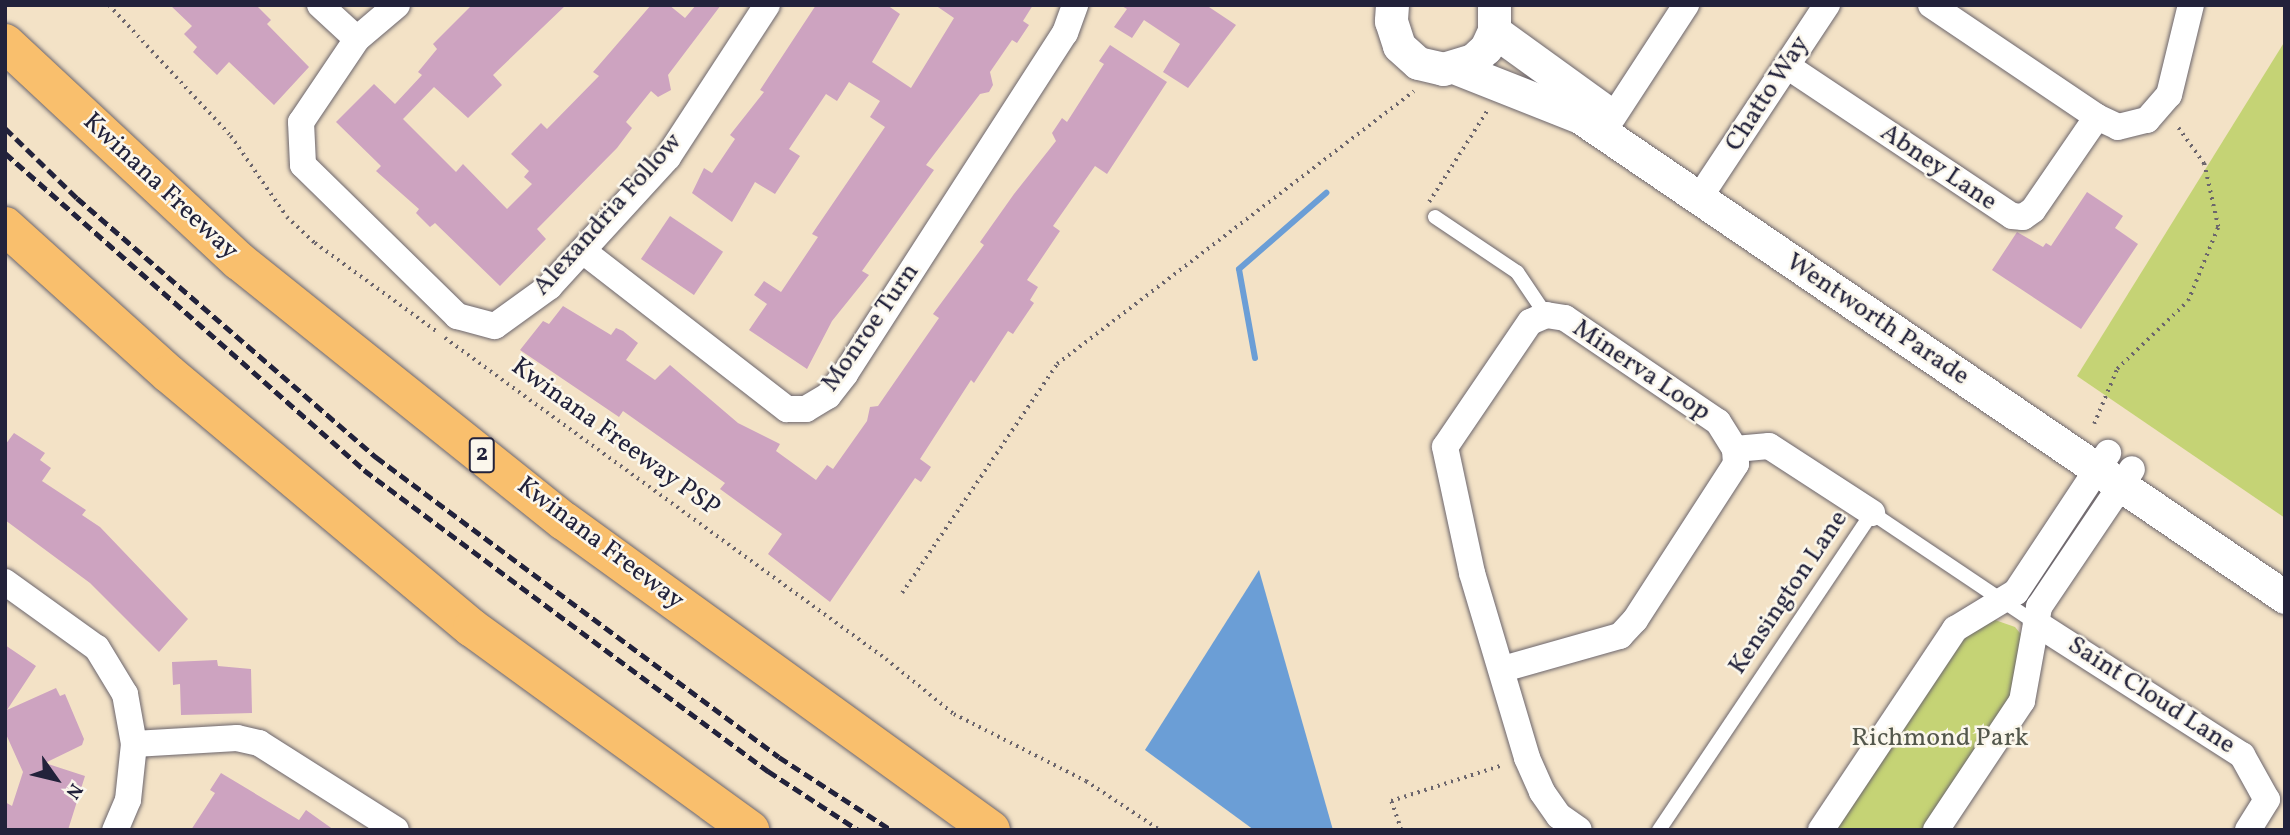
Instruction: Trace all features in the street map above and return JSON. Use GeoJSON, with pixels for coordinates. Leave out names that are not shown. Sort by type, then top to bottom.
{"type":"FeatureCollection","features":[{"type":"Feature","properties":{"kind":"highway","name":"Kwinana Freeway"},"geometry":{"type":"LineString","coordinates":[[5,43],[239,261],[564,521],[991,830]]}},
{"type":"Feature","properties":{"kind":"highway"},"geometry":{"type":"LineString","coordinates":[[5,226],[169,374],[472,628],[750,830]]}},
{"type":"Feature","properties":{"kind":"street"},"geometry":{"type":"LineString","coordinates":[[320,5],[357,39],[397,5]]}},
{"type":"Feature","properties":{"kind":"street","name":"Alexandria Follow"},"geometry":{"type":"LineString","coordinates":[[357,39],[301,122],[303,165],[457,316],[495,326],[550,287],[668,157],[767,5]]}},
{"type":"Feature","properties":{"kind":"street","name":"Monroe Turn"},"geometry":{"type":"LineString","coordinates":[[583,251],[787,409],[806,409],[828,396],[845,374],[1065,33],[1075,5]]}},
{"type":"Feature","properties":{"kind":"street","name":"Wentworth Parade"},"geometry":{"type":"LineString","coordinates":[[1392,5],[1393,34],[1408,55],[1430,68],[1456,68],[1580,117],[2285,571]]}},
{"type":"Feature","properties":{"kind":"street"},"geometry":{"type":"LineString","coordinates":[[1613,117],[1686,5]]}},
{"type":"Feature","properties":{"kind":"street","name":"Chatto Way"},"geometry":{"type":"LineString","coordinates":[[1709,183],[1827,5]]}},
{"type":"Feature","properties":{"kind":"street"},"geometry":{"type":"LineString","coordinates":[[1931,5],[2097,117],[2119,127],[2147,120],[2159,110],[2169,95],[2191,5]]}},
{"type":"Feature","properties":{"kind":"street","name":"Wentworth Parade"},"geometry":{"type":"LineString","coordinates":[[1456,68],[1479,54],[1496,14],[1613,117],[2110,460],[2285,597]]}},
{"type":"Feature","properties":{"kind":"street","name":"Abney Lane"},"geometry":{"type":"LineString","coordinates":[[1787,66],[2012,216],[2023,217],[2033,210],[2097,117]]}},
{"type":"Feature","properties":{"kind":"street","name":"Minerva Loop"},"geometry":{"type":"LineString","coordinates":[[1579,830],[1559,816],[1542,792],[1527,758],[1503,669],[1472,573],[1445,447],[1530,322],[1546,315],[1564,318],[1717,422],[1735,449]]}},
{"type":"Feature","properties":{"kind":"street"},"geometry":{"type":"LineString","coordinates":[[1503,669],[1620,636],[1728,480],[1736,464],[1735,449],[1769,446],[1872,513]]}},
{"type":"Feature","properties":{"kind":"street"},"geometry":{"type":"LineString","coordinates":[[1821,830],[1955,629],[2016,592],[2110,460]]}},
{"type":"Feature","properties":{"kind":"street"},"geometry":{"type":"LineString","coordinates":[[1936,830],[2022,701],[2039,607],[2110,460]]}},
{"type":"Feature","properties":{"kind":"street"},"geometry":{"type":"LineString","coordinates":[[5,582],[97,648],[125,694],[134,744],[128,800],[115,830]]}},
{"type":"Feature","properties":{"kind":"street","name":"Saint Cloud Lane"},"geometry":{"type":"LineString","coordinates":[[2036,623],[2242,755],[2276,801]]}},
{"type":"Feature","properties":{"kind":"street"},"geometry":{"type":"LineString","coordinates":[[134,744],[237,738],[259,743],[396,830]]}},
{"type":"Feature","properties":{"kind":"street"},"geometry":{"type":"LineString","coordinates":[[2248,830],[2276,801]]}},
{"type":"Feature","properties":{"kind":"lane"},"geometry":{"type":"LineString","coordinates":[[1435,217],[1517,272],[1546,315]]}},
{"type":"Feature","properties":{"kind":"lane","name":"Kensington Lane"},"geometry":{"type":"LineString","coordinates":[[1659,830],[1872,513],[2036,623]]}},
{"type":"Feature","properties":{"kind":"path","name":"Kwinana Freeway PSP"},"geometry":{"type":"LineString","coordinates":[[109,5],[231,136],[287,217],[315,243],[886,659],[946,708],[1086,781],[1160,830]]}},
{"type":"Feature","properties":{"kind":"path"},"geometry":{"type":"LineString","coordinates":[[902,593],[1057,364],[1419,87],[1409,80]]}},
{"type":"Feature","properties":{"kind":"path"},"geometry":{"type":"LineString","coordinates":[[1435,217],[1427,211],[1430,194],[1489,111],[1477,107]]}},
{"type":"Feature","properties":{"kind":"path"},"geometry":{"type":"LineString","coordinates":[[2110,460],[2117,369],[2188,301],[2218,227],[2204,164],[2176,125]]}},
{"type":"Feature","properties":{"kind":"path"},"geometry":{"type":"LineString","coordinates":[[1401,830],[1391,801],[1527,758]]}},
{"type":"Feature","properties":{"kind":"green space"},"geometry":{"type":"Polygon","coordinates":[[[2285,41],[2285,518],[2077,376],[2285,41]]]}},
{"type":"Feature","properties":{"kind":"green space","name":"Richmond Park"},"geometry":{"type":"Polygon","coordinates":[[[1995,620],[2015,627],[2024,638],[2021,683],[1928,830],[1829,830],[1942,660],[1973,630],[1995,620]]]}},
{"type":"Feature","properties":{"kind":"water"},"geometry":{"type":"Polygon","coordinates":[[[1259,570],[1333,830],[1254,830],[1145,750],[1259,570]]]}},
{"type":"Feature","properties":{"kind":"building"},"geometry":{"type":"Polygon","coordinates":[[[170,5],[256,5],[271,20],[267,24],[309,67],[274,105],[229,62],[217,75],[193,52],[197,47],[184,34],[192,26],[170,5]]]}},
{"type":"Feature","properties":{"kind":"building"},"geometry":{"type":"Polygon","coordinates":[[[472,5],[566,5],[493,75],[502,85],[468,118],[434,87],[403,119],[456,172],[463,164],[507,209],[532,184],[524,177],[529,171],[511,154],[541,123],[547,129],[599,76],[593,72],[651,5],[669,5],[685,18],[696,5],[721,5],[668,75],[671,90],[658,97],[651,91],[626,122],[632,128],[617,148],[537,229],[546,239],[500,286],[435,223],[430,227],[416,213],[419,209],[376,171],[381,166],[336,122],[374,84],[395,104],[422,75],[418,72],[437,49],[433,44],[472,5]]]}},
{"type":"Feature","properties":{"kind":"building"},"geometry":{"type":"Polygon","coordinates":[[[816,5],[887,5],[900,14],[872,62],[911,88],[954,18],[935,5],[1033,5],[1023,21],[1029,25],[1017,43],[1012,40],[990,72],[993,85],[989,92],[980,94],[926,165],[934,170],[862,271],[869,275],[832,321],[807,369],[749,330],[767,304],[754,295],[764,281],[781,292],[818,237],[812,234],[885,127],[870,117],[880,101],[849,82],[837,101],[826,94],[789,149],[800,156],[775,194],[755,182],[732,222],[692,193],[704,168],[712,173],[735,139],[730,135],[764,92],[760,90],[816,5]]]}},
{"type":"Feature","properties":{"kind":"building"},"geometry":{"type":"Polygon","coordinates":[[[1120,5],[1206,5],[1236,25],[1188,88],[1163,72],[1180,44],[1144,20],[1132,38],[1114,27],[1127,9],[1120,5]]]}},
{"type":"Feature","properties":{"kind":"building"},"geometry":{"type":"Polygon","coordinates":[[[1110,45],[1167,82],[1107,174],[1095,166],[1053,226],[1060,231],[1027,280],[1038,287],[1030,300],[1034,303],[1013,334],[1008,331],[974,383],[971,380],[920,459],[931,467],[921,482],[915,478],[830,602],[768,554],[782,534],[720,489],[725,483],[623,411],[619,417],[520,350],[543,321],[549,324],[563,306],[611,335],[616,328],[623,331],[638,343],[626,360],[655,380],[670,365],[738,423],[780,444],[776,451],[816,480],[827,465],[833,469],[867,421],[870,407],[878,406],[939,318],[933,314],[984,245],[980,242],[1014,194],[1056,141],[1052,133],[1062,118],[1067,122],[1104,64],[1099,61],[1110,45]]]}},
{"type":"Feature","properties":{"kind":"building"},"geometry":{"type":"Polygon","coordinates":[[[2087,192],[2123,216],[2115,228],[2138,244],[2081,329],[1992,270],[2017,232],[2043,247],[2046,243],[2051,246],[2087,192]]]}},
{"type":"Feature","properties":{"kind":"building"},"geometry":{"type":"Polygon","coordinates":[[[670,216],[723,252],[694,295],[641,259],[670,216]]]}},
{"type":"Feature","properties":{"kind":"building"},"geometry":{"type":"Polygon","coordinates":[[[14,433],[45,453],[40,460],[51,468],[42,481],[86,510],[82,515],[100,527],[188,619],[159,652],[90,583],[5,520],[5,445],[14,433]]]}},
{"type":"Feature","properties":{"kind":"building"},"geometry":{"type":"Polygon","coordinates":[[[5,645],[36,666],[7,710],[56,688],[60,696],[65,694],[84,739],[82,745],[45,763],[85,776],[68,830],[5,830],[5,802],[12,806],[23,772],[5,732],[5,645]]]}},
{"type":"Feature","properties":{"kind":"building"},"geometry":{"type":"Polygon","coordinates":[[[217,660],[218,666],[251,669],[252,713],[181,715],[180,684],[173,685],[172,662],[217,660]]]}},
{"type":"Feature","properties":{"kind":"building"},"geometry":{"type":"Polygon","coordinates":[[[221,773],[299,820],[306,810],[334,830],[191,830],[215,793],[210,790],[221,773]]]}},
{"type":"Feature","properties":{"kind":"waterway"},"geometry":{"type":"LineString","coordinates":[[1255,358],[1239,269],[1326,193]]}},
{"type":"Feature","properties":{"kind":"railway"},"geometry":{"type":"LineString","coordinates":[[5,128],[77,198],[376,457],[779,757],[891,830]]}},
{"type":"Feature","properties":{"kind":"railway"},"geometry":{"type":"LineString","coordinates":[[5,153],[364,470],[768,771],[858,830]]}}]}
